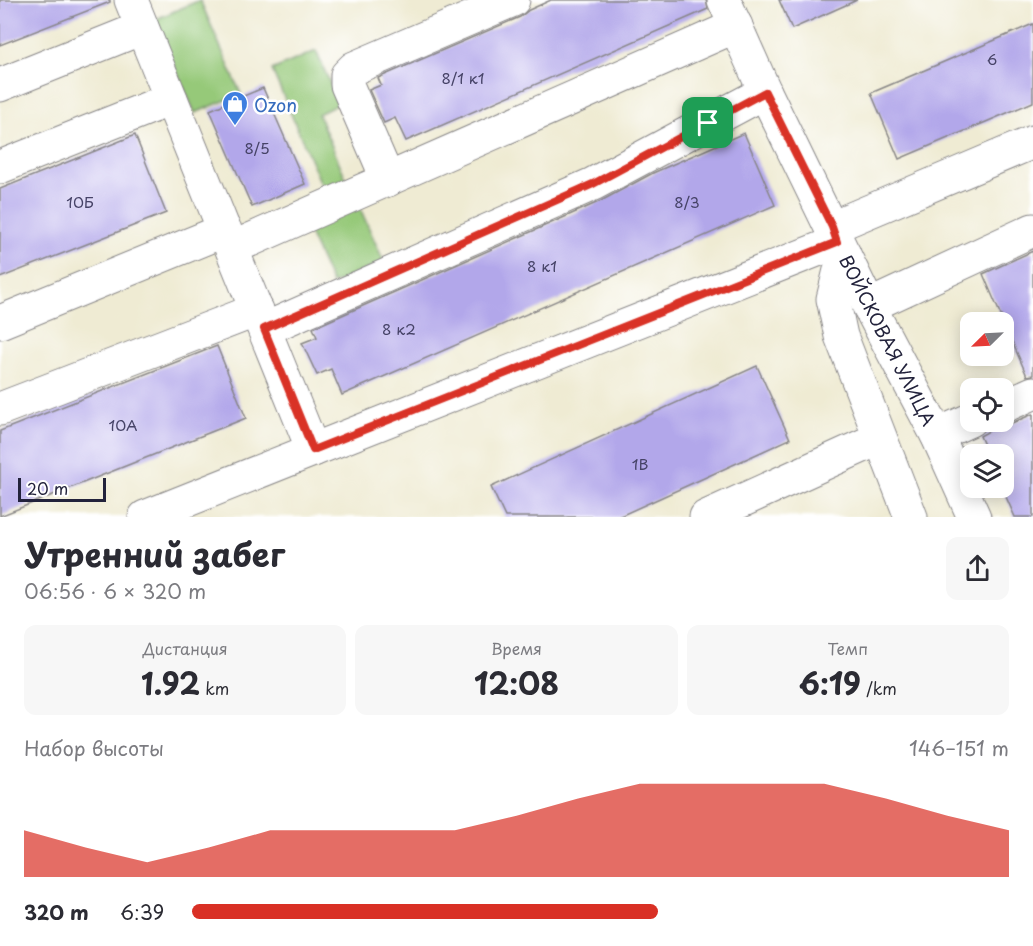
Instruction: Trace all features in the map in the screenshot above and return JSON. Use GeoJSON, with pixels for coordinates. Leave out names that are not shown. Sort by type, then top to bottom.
{"type":"FeatureCollection","features":[{"type":"Feature","properties":{"kind":"street"},"geometry":{"type":"LineString","coordinates":[[388,180],[347,85],[347,75],[354,68],[513,0]]}},
{"type":"Feature","properties":{"kind":"street"},"geometry":{"type":"LineString","coordinates":[[0,322],[388,180],[730,13]]}},
{"type":"Feature","properties":{"kind":"street","name":"ВОЙСКОВАЯ УЛИЦА"},"geometry":{"type":"LineString","coordinates":[[730,13],[765,92],[869,306],[938,435],[974,517]]}},
{"type":"Feature","properties":{"kind":"street"},"geometry":{"type":"LineString","coordinates":[[0,85],[137,14],[313,450]]}},
{"type":"Feature","properties":{"kind":"street"},"geometry":{"type":"LineString","coordinates":[[0,409],[260,319],[593,184],[765,92]]}},
{"type":"Feature","properties":{"kind":"street"},"geometry":{"type":"LineString","coordinates":[[0,167],[171,99]]}},
{"type":"Feature","properties":{"kind":"street"},"geometry":{"type":"LineString","coordinates":[[145,517],[838,241],[1033,142]]}},
{"type":"Feature","properties":{"kind":"street"},"geometry":{"type":"LineString","coordinates":[[869,306],[1033,230]]}},
{"type":"Feature","properties":{"kind":"street"},"geometry":{"type":"LineString","coordinates":[[838,241],[833,298],[841,336],[911,517]]}},
{"type":"Feature","properties":{"kind":"street"},"geometry":{"type":"LineString","coordinates":[[853,371],[860,361],[878,353],[896,355]]}},
{"type":"Feature","properties":{"kind":"street"},"geometry":{"type":"LineString","coordinates":[[1014,402],[1033,393]]}},
{"type":"Feature","properties":{"kind":"street"},"geometry":{"type":"LineString","coordinates":[[938,435],[960,425]]}},
{"type":"Feature","properties":{"kind":"street"},"geometry":{"type":"LineString","coordinates":[[706,517],[880,438]]}},
{"type":"Feature","properties":{"kind":"green space"},"geometry":{"type":"Polygon","coordinates":[[[200,0],[241,94],[195,113],[154,20],[200,0]]]}},
{"type":"Feature","properties":{"kind":"green space"},"geometry":{"type":"Polygon","coordinates":[[[316,51],[339,104],[318,114],[351,190],[328,200],[272,70],[316,51]]]}},
{"type":"Feature","properties":{"kind":"green space"},"geometry":{"type":"Polygon","coordinates":[[[359,206],[384,262],[332,284],[307,229],[359,206]]]}},
{"type":"Feature","properties":{"kind":"building"},"geometry":{"type":"Polygon","coordinates":[[[0,0],[110,0],[110,2],[0,45],[0,0]]]}},
{"type":"Feature","properties":{"kind":"building"},"geometry":{"type":"Polygon","coordinates":[[[551,0],[706,0],[708,9],[406,141],[395,118],[384,123],[369,90],[381,85],[378,78],[520,17],[529,10],[551,0]]]}},
{"type":"Feature","properties":{"kind":"building"},"geometry":{"type":"Polygon","coordinates":[[[779,0],[857,0],[792,29],[779,0]]]}},
{"type":"Feature","properties":{"kind":"building"},"geometry":{"type":"Polygon","coordinates":[[[1033,24],[1033,102],[899,159],[871,93],[1033,24]]]}},
{"type":"Feature","properties":{"kind":"building"},"geometry":{"type":"Polygon","coordinates":[[[263,88],[305,184],[252,207],[210,110],[263,88]]]}},
{"type":"Feature","properties":{"kind":"building"},"geometry":{"type":"Polygon","coordinates":[[[744,133],[775,205],[342,395],[331,369],[317,375],[302,343],[317,337],[313,328],[601,201],[653,173],[744,133]]]}},
{"type":"Feature","properties":{"kind":"building"},"geometry":{"type":"Polygon","coordinates":[[[135,135],[166,213],[0,278],[0,189],[135,135]]]}},
{"type":"Feature","properties":{"kind":"building"},"geometry":{"type":"Polygon","coordinates":[[[1033,251],[1033,375],[1027,376],[1014,346],[1014,312],[999,312],[983,274],[1033,251]]]}},
{"type":"Feature","properties":{"kind":"building"},"geometry":{"type":"Polygon","coordinates":[[[217,346],[246,418],[0,516],[0,431],[217,346]]]}},
{"type":"Feature","properties":{"kind":"building"},"geometry":{"type":"Polygon","coordinates":[[[757,366],[790,439],[618,517],[505,517],[491,487],[757,366]]]}},
{"type":"Feature","properties":{"kind":"building"},"geometry":{"type":"Polygon","coordinates":[[[1033,414],[1033,517],[1015,517],[1006,498],[1014,498],[1014,444],[984,444],[980,436],[987,432],[1014,432],[1014,422],[1033,414]]]}},
{"type":"Feature","properties":{"kind":"place","name":"Ozon"},"geometry":{"type":"Point","coordinates":[235,127]}},
{"type":"Feature","properties":{"kind":"route"},"geometry":{"type":"LineString","coordinates":[[765,92],[832,227],[837,242],[313,450],[264,329],[593,184],[708,123],[765,92]]}}]}
